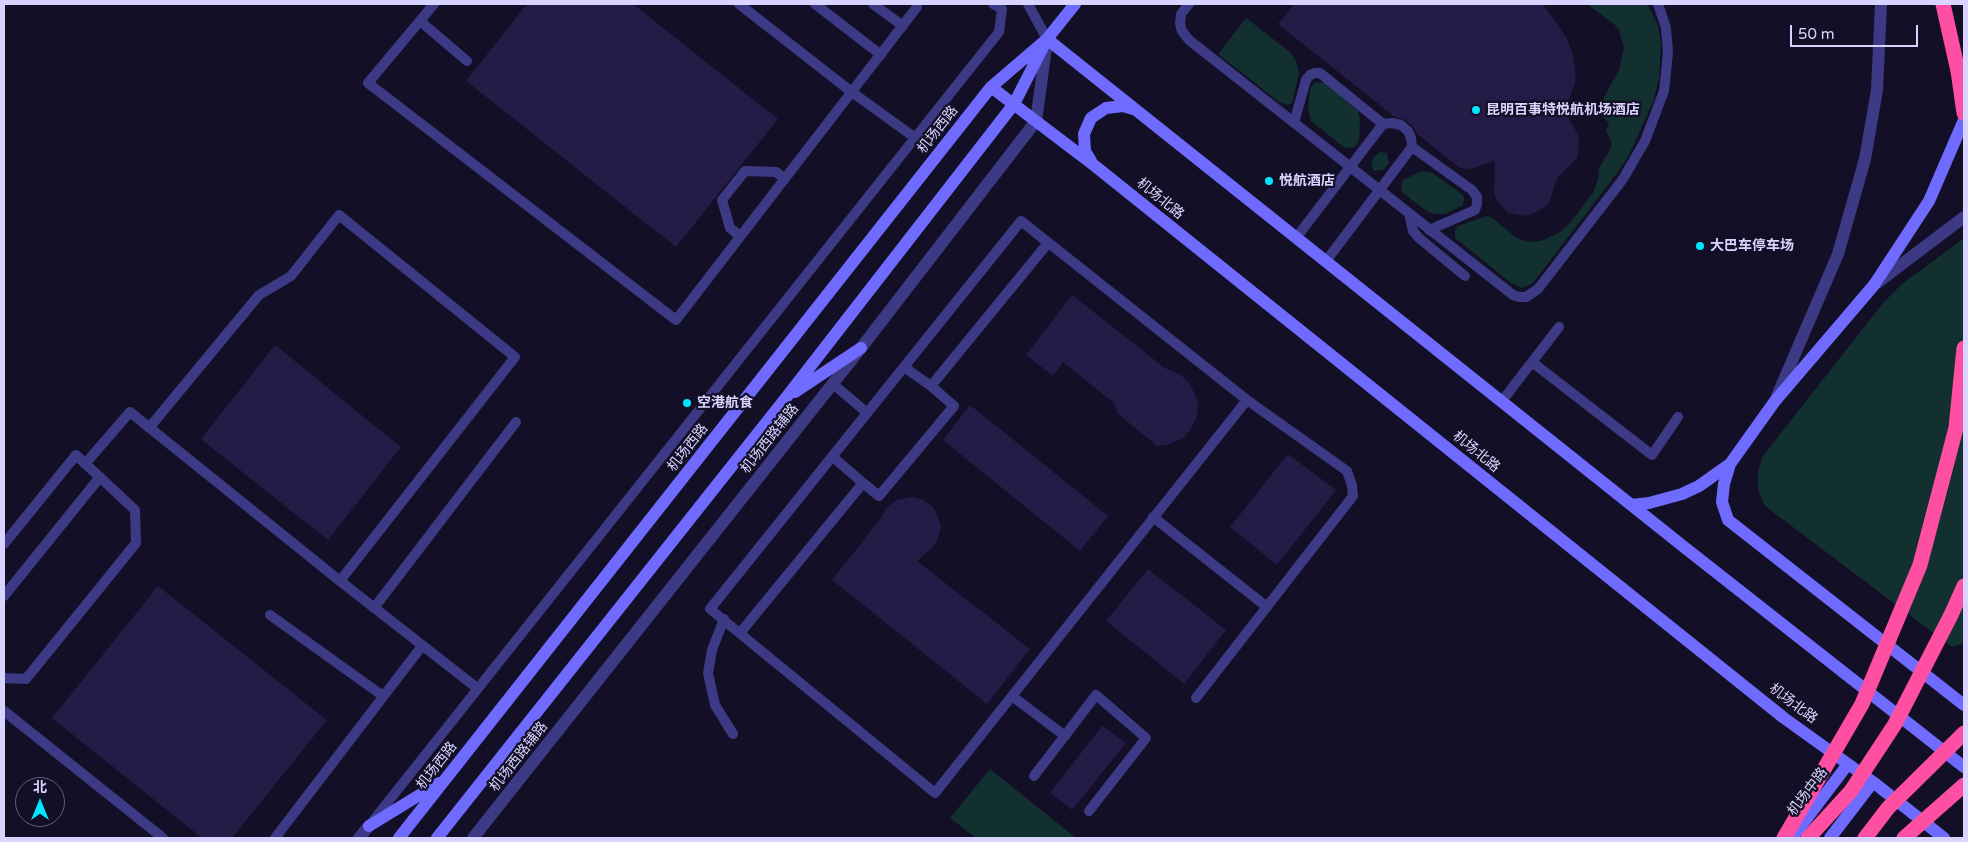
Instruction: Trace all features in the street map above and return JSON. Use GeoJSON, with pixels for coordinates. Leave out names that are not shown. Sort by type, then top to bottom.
{"type":"FeatureCollection","features":[{"type":"Feature","properties":{"kind":"highway"},"geometry":{"type":"LineString","coordinates":[[1943,4],[1958,71],[1964,113]]}},
{"type":"Feature","properties":{"kind":"highway"},"geometry":{"type":"LineString","coordinates":[[1784,838],[1862,704],[1920,565],[1956,428],[1964,348]]}},
{"type":"Feature","properties":{"kind":"highway"},"geometry":{"type":"LineString","coordinates":[[1808,838],[1851,791],[1895,724],[1951,616],[1964,586]]}},
{"type":"Feature","properties":{"kind":"highway"},"geometry":{"type":"LineString","coordinates":[[1866,838],[1888,808],[1964,733]]}},
{"type":"Feature","properties":{"kind":"highway"},"geometry":{"type":"LineString","coordinates":[[1904,838],[1964,785]]}},
{"type":"Feature","properties":{"kind":"main road","name":"机场西路"},"geometry":{"type":"LineString","coordinates":[[399,838],[991,87],[1047,39],[1075,4]]}},
{"type":"Feature","properties":{"kind":"main road","name":"机场西路"},"geometry":{"type":"LineString","coordinates":[[437,838],[785,399],[1014,104],[1047,39]]}},
{"type":"Feature","properties":{"kind":"main road"},"geometry":{"type":"LineString","coordinates":[[1047,39],[1684,547],[1964,767]]}},
{"type":"Feature","properties":{"kind":"main road","name":"机场北路"},"geometry":{"type":"LineString","coordinates":[[991,87],[1095,166],[1784,718],[1873,782],[1944,838]]}},
{"type":"Feature","properties":{"kind":"main road"},"geometry":{"type":"LineString","coordinates":[[1095,166],[1085,151],[1084,134],[1092,118],[1106,108],[1123,106],[1140,112]]}},
{"type":"Feature","properties":{"kind":"main road"},"geometry":{"type":"LineString","coordinates":[[1632,505],[1649,503],[1682,494],[1707,481],[1730,464],[1775,401],[1874,285],[1929,201],[1964,120]]}},
{"type":"Feature","properties":{"kind":"main road"},"geometry":{"type":"LineString","coordinates":[[785,399],[861,348]]}},
{"type":"Feature","properties":{"kind":"main road"},"geometry":{"type":"LineString","coordinates":[[1730,464],[1724,484],[1722,502],[1728,520],[1964,705]]}},
{"type":"Feature","properties":{"kind":"main road","name":"机场中路"},"geometry":{"type":"LineString","coordinates":[[1792,838],[1848,764]]}},
{"type":"Feature","properties":{"kind":"main road"},"geometry":{"type":"LineString","coordinates":[[369,826],[447,778]]}},
{"type":"Feature","properties":{"kind":"main road"},"geometry":{"type":"LineString","coordinates":[[1830,838],[1873,782]]}},
{"type":"Feature","properties":{"kind":"main road"},"geometry":{"type":"LineString","coordinates":[[1866,838],[1896,801]]}},
{"type":"Feature","properties":{"kind":"street"},"geometry":{"type":"LineString","coordinates":[[1775,401],[1838,254],[1866,159],[1877,90],[1882,4]]}},
{"type":"Feature","properties":{"kind":"street","name":"机场西路辅路"},"geometry":{"type":"LineString","coordinates":[[473,838],[833,384],[1036,121],[1047,39]]}},
{"type":"Feature","properties":{"kind":"street"},"geometry":{"type":"LineString","coordinates":[[1874,285],[1964,216]]}},
{"type":"Feature","properties":{"kind":"street"},"geometry":{"type":"LineString","coordinates":[[359,838],[369,826]]}},
{"type":"Feature","properties":{"kind":"lane"},"geometry":{"type":"LineString","coordinates":[[434,4],[368,83],[676,320],[853,93],[917,6]]}},
{"type":"Feature","properties":{"kind":"lane"},"geometry":{"type":"LineString","coordinates":[[739,4],[853,93],[914,137]]}},
{"type":"Feature","properties":{"kind":"lane"},"geometry":{"type":"LineString","coordinates":[[815,4],[881,55]]}},
{"type":"Feature","properties":{"kind":"lane"},"geometry":{"type":"LineString","coordinates":[[872,4],[903,26]]}},
{"type":"Feature","properties":{"kind":"lane"},"geometry":{"type":"LineString","coordinates":[[369,826],[999,32],[1002,9],[993,4]]}},
{"type":"Feature","properties":{"kind":"lane"},"geometry":{"type":"LineString","coordinates":[[1028,4],[1047,39]]}},
{"type":"Feature","properties":{"kind":"lane"},"geometry":{"type":"LineString","coordinates":[[1189,4],[1181,14],[1180,24],[1182,31],[1189,40],[1513,295],[1526,297],[1538,288],[1623,179],[1646,142],[1664,91],[1668,52],[1666,28],[1658,4]]}},
{"type":"Feature","properties":{"kind":"lane"},"geometry":{"type":"LineString","coordinates":[[420,21],[467,61]]}},
{"type":"Feature","properties":{"kind":"lane"},"geometry":{"type":"LineString","coordinates":[[1294,122],[1306,80],[1310,75],[1320,73],[1383,124],[1392,123],[1400,125],[1408,131],[1411,138],[1412,146],[1326,261]]}},
{"type":"Feature","properties":{"kind":"lane"},"geometry":{"type":"LineString","coordinates":[[1296,238],[1383,124]]}},
{"type":"Feature","properties":{"kind":"lane"},"geometry":{"type":"LineString","coordinates":[[1412,146],[1472,190],[1477,197],[1475,210],[1429,230]]}},
{"type":"Feature","properties":{"kind":"lane"},"geometry":{"type":"LineString","coordinates":[[740,236],[730,228],[722,200],[745,171],[776,172],[785,179]]}},
{"type":"Feature","properties":{"kind":"lane"},"geometry":{"type":"LineString","coordinates":[[1408,213],[1413,230],[1419,238],[1466,276]]}},
{"type":"Feature","properties":{"kind":"lane"},"geometry":{"type":"LineString","coordinates":[[149,428],[259,295],[291,276],[339,215],[515,357],[340,581]]}},
{"type":"Feature","properties":{"kind":"lane"},"geometry":{"type":"LineString","coordinates":[[1196,698],[1353,496],[1352,484],[1347,471],[1246,400],[1021,221],[710,609],[935,793],[1246,400]]}},
{"type":"Feature","properties":{"kind":"lane"},"geometry":{"type":"LineString","coordinates":[[931,386],[1048,243]]}},
{"type":"Feature","properties":{"kind":"lane"},"geometry":{"type":"LineString","coordinates":[[1502,401],[1559,327]]}},
{"type":"Feature","properties":{"kind":"lane"},"geometry":{"type":"LineString","coordinates":[[1532,362],[1652,455],[1678,417]]}},
{"type":"Feature","properties":{"kind":"lane"},"geometry":{"type":"LineString","coordinates":[[833,456],[879,496],[954,406],[931,386],[904,367]]}},
{"type":"Feature","properties":{"kind":"lane"},"geometry":{"type":"LineString","coordinates":[[833,384],[866,412]]}},
{"type":"Feature","properties":{"kind":"lane"},"geometry":{"type":"LineString","coordinates":[[86,464],[130,412],[374,608],[478,688]]}},
{"type":"Feature","properties":{"kind":"lane"},"geometry":{"type":"LineString","coordinates":[[374,608],[516,422]]}},
{"type":"Feature","properties":{"kind":"lane"},"geometry":{"type":"LineString","coordinates":[[4,544],[76,455],[136,510],[136,543],[26,679],[4,678]]}},
{"type":"Feature","properties":{"kind":"lane"},"geometry":{"type":"LineString","coordinates":[[4,596],[100,478]]}},
{"type":"Feature","properties":{"kind":"lane"},"geometry":{"type":"LineString","coordinates":[[740,633],[863,482]]}},
{"type":"Feature","properties":{"kind":"lane"},"geometry":{"type":"LineString","coordinates":[[1153,517],[1267,607]]}},
{"type":"Feature","properties":{"kind":"lane"},"geometry":{"type":"LineString","coordinates":[[270,615],[384,696]]}},
{"type":"Feature","properties":{"kind":"lane"},"geometry":{"type":"LineString","coordinates":[[724,620],[712,650],[708,674],[715,705],[734,734]]}},
{"type":"Feature","properties":{"kind":"lane"},"geometry":{"type":"LineString","coordinates":[[275,838],[422,646]]}},
{"type":"Feature","properties":{"kind":"lane"},"geometry":{"type":"LineString","coordinates":[[1034,776],[1096,695],[1146,738],[1089,811]]}},
{"type":"Feature","properties":{"kind":"lane"},"geometry":{"type":"LineString","coordinates":[[1012,696],[1065,736]]}},
{"type":"Feature","properties":{"kind":"lane"},"geometry":{"type":"LineString","coordinates":[[4,711],[163,838]]}},
{"type":"Feature","properties":{"kind":"green space"},"geometry":{"type":"Polygon","coordinates":[[[1587,4],[1647,4],[1658,25],[1661,44],[1659,78],[1653,102],[1629,155],[1533,283],[1522,288],[1511,283],[1455,238],[1455,230],[1458,226],[1487,216],[1491,217],[1517,238],[1534,242],[1544,240],[1560,232],[1571,222],[1594,191],[1599,168],[1612,143],[1606,131],[1609,124],[1600,113],[1599,106],[1619,70],[1624,48],[1619,30],[1614,24],[1587,4]]]}},
{"type":"Feature","properties":{"kind":"green space"},"geometry":{"type":"Polygon","coordinates":[[[1246,18],[1290,52],[1296,61],[1299,73],[1292,103],[1287,105],[1279,102],[1218,54],[1246,18]]]}},
{"type":"Feature","properties":{"kind":"green space"},"geometry":{"type":"Polygon","coordinates":[[[1316,82],[1325,83],[1358,111],[1360,119],[1359,141],[1355,147],[1345,148],[1311,121],[1308,109],[1310,90],[1316,82]]]}},
{"type":"Feature","properties":{"kind":"green space"},"geometry":{"type":"Polygon","coordinates":[[[1380,152],[1387,153],[1389,163],[1383,170],[1375,171],[1371,162],[1380,152]]]}},
{"type":"Feature","properties":{"kind":"green space"},"geometry":{"type":"Polygon","coordinates":[[[1422,171],[1431,172],[1463,195],[1463,205],[1445,214],[1434,214],[1428,212],[1403,193],[1401,187],[1403,180],[1422,171]]]}},
{"type":"Feature","properties":{"kind":"green space"},"geometry":{"type":"Polygon","coordinates":[[[1964,238],[1964,640],[1961,644],[1952,647],[1765,506],[1759,493],[1758,471],[1763,456],[1883,303],[1902,284],[1964,238]]]}},
{"type":"Feature","properties":{"kind":"green space"},"geometry":{"type":"Polygon","coordinates":[[[990,769],[1076,838],[976,838],[950,818],[990,769]]]}},
{"type":"Feature","properties":{"kind":"building"},"geometry":{"type":"Polygon","coordinates":[[[527,4],[633,4],[778,119],[676,247],[466,81],[527,4]]]}},
{"type":"Feature","properties":{"kind":"building","name":"昆明百事特悦航机场酒店"},"geometry":{"type":"Polygon","coordinates":[[[1294,4],[1543,4],[1566,37],[1573,54],[1576,80],[1566,108],[1568,118],[1578,134],[1579,143],[1577,158],[1557,178],[1549,203],[1535,213],[1525,216],[1508,213],[1497,201],[1494,193],[1495,161],[1470,169],[1460,168],[1417,134],[1413,126],[1405,120],[1395,117],[1278,24],[1294,4]]]}},
{"type":"Feature","properties":{"kind":"building"},"geometry":{"type":"Polygon","coordinates":[[[1072,295],[1165,368],[1181,375],[1190,384],[1198,401],[1197,416],[1191,429],[1183,438],[1167,445],[1157,446],[1117,413],[1114,403],[1063,362],[1053,376],[1026,355],[1072,295]]]}},
{"type":"Feature","properties":{"kind":"building"},"geometry":{"type":"Polygon","coordinates":[[[275,345],[401,447],[328,540],[201,439],[275,345]]]}},
{"type":"Feature","properties":{"kind":"building"},"geometry":{"type":"Polygon","coordinates":[[[970,405],[1108,516],[1080,551],[943,440],[970,405]]]}},
{"type":"Feature","properties":{"kind":"building"},"geometry":{"type":"Polygon","coordinates":[[[1288,454],[1336,490],[1277,565],[1230,527],[1288,454]]]}},
{"type":"Feature","properties":{"kind":"building"},"geometry":{"type":"Polygon","coordinates":[[[912,497],[924,500],[934,508],[941,528],[933,547],[917,561],[1030,649],[987,704],[832,580],[881,518],[886,508],[896,500],[912,497]]]}},
{"type":"Feature","properties":{"kind":"building"},"geometry":{"type":"Polygon","coordinates":[[[1148,569],[1226,630],[1184,684],[1106,621],[1148,569]]]}},
{"type":"Feature","properties":{"kind":"building"},"geometry":{"type":"Polygon","coordinates":[[[158,586],[327,720],[232,838],[202,838],[52,718],[158,586]]]}},
{"type":"Feature","properties":{"kind":"building"},"geometry":{"type":"Polygon","coordinates":[[[1102,726],[1126,743],[1072,810],[1050,793],[1102,726]]]}},
{"type":"Feature","properties":{"kind":"place","name":"昆明百事特悦航机场酒店"},"geometry":{"type":"Point","coordinates":[1476,110]}},
{"type":"Feature","properties":{"kind":"place","name":"悦航酒店"},"geometry":{"type":"Point","coordinates":[1269,181]}},
{"type":"Feature","properties":{"kind":"place","name":"大巴车停车场"},"geometry":{"type":"Point","coordinates":[1700,246]}},
{"type":"Feature","properties":{"kind":"place","name":"空港航食"},"geometry":{"type":"Point","coordinates":[687,403]}}]}
